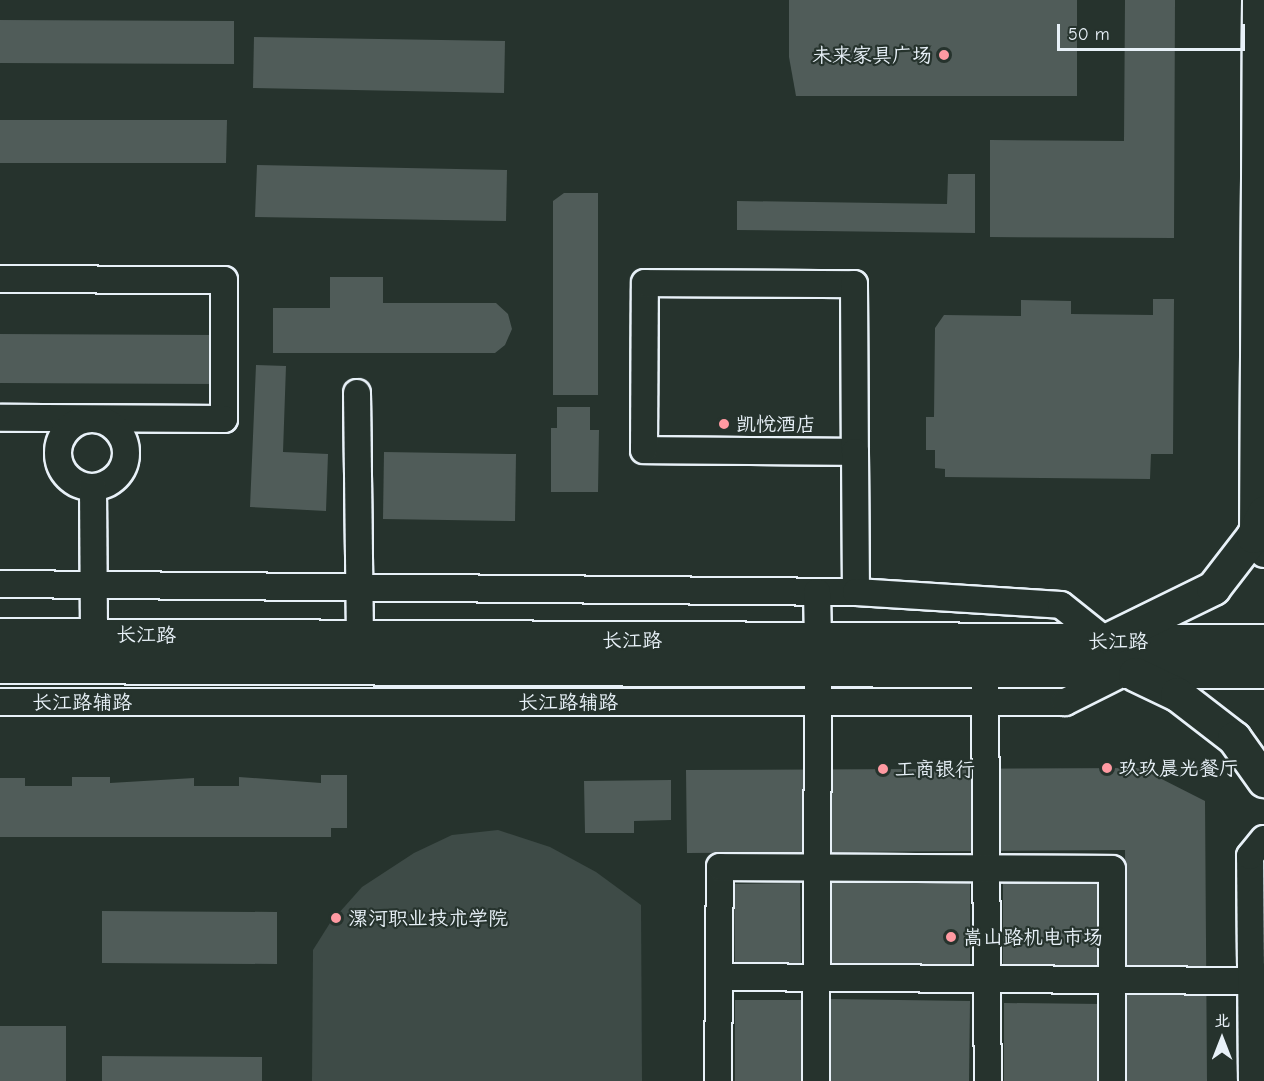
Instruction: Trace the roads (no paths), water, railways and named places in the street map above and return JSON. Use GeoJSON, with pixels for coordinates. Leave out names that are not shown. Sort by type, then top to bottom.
{"type":"FeatureCollection","features":[{"type":"Feature","properties":{"kind":"main road"},"geometry":{"type":"LineString","coordinates":[[1106,641],[1213,588],[1260,534]]}},
{"type":"Feature","properties":{"kind":"main road","name":"长江路"},"geometry":{"type":"LineString","coordinates":[[0,635],[360,638],[818,655],[985,670],[1264,671]]}},
{"type":"Feature","properties":{"kind":"main road","name":"长江路"},"geometry":{"type":"LineString","coordinates":[[0,666],[818,655],[1106,641],[1264,641]]}},
{"type":"Feature","properties":{"kind":"main road"},"geometry":{"type":"LineString","coordinates":[[1128,671],[1176,694],[1234,738],[1264,780]]}},
{"type":"Feature","properties":{"kind":"street"},"geometry":{"type":"LineString","coordinates":[[1256,0],[1260,534]]}},
{"type":"Feature","properties":{"kind":"street"},"geometry":{"type":"LineString","coordinates":[[0,279],[224,280],[224,419],[0,418]]}},
{"type":"Feature","properties":{"kind":"street"},"geometry":{"type":"LineString","coordinates":[[855,452],[644,450],[645,283],[854,284],[856,592]]}},
{"type":"Feature","properties":{"kind":"street"},"geometry":{"type":"LineString","coordinates":[[357,393],[360,638]]}},
{"type":"Feature","properties":{"kind":"street"},"geometry":{"type":"LineString","coordinates":[[88,418],[117,432],[126,451],[113,480],[93,488],[71,481],[58,461],[61,438],[68,429],[88,418]]}},
{"type":"Feature","properties":{"kind":"street"},"geometry":{"type":"LineString","coordinates":[[93,488],[94,635]]}},
{"type":"Feature","properties":{"kind":"street"},"geometry":{"type":"LineString","coordinates":[[0,584],[856,592],[1061,605],[1106,641]]}},
{"type":"Feature","properties":{"kind":"street"},"geometry":{"type":"LineString","coordinates":[[816,1081],[817,591]]}},
{"type":"Feature","properties":{"kind":"street"},"geometry":{"type":"LineString","coordinates":[[985,670],[988,1081]]}},
{"type":"Feature","properties":{"kind":"street","name":"长江路辅路"},"geometry":{"type":"LineString","coordinates":[[0,702],[1065,702],[1128,671]]}},
{"type":"Feature","properties":{"kind":"street"},"geometry":{"type":"LineString","coordinates":[[1252,1081],[1250,856],[1264,839]]}},
{"type":"Feature","properties":{"kind":"street"},"geometry":{"type":"LineString","coordinates":[[718,1081],[720,867],[1112,869],[1112,1081]]}},
{"type":"Feature","properties":{"kind":"street"},"geometry":{"type":"LineString","coordinates":[[719,977],[1251,981]]}},
{"type":"Feature","properties":{"kind":"place","name":"未来家具广场"},"geometry":{"type":"Point","coordinates":[944,55]}},
{"type":"Feature","properties":{"kind":"place","name":"凯悦酒店"},"geometry":{"type":"Point","coordinates":[724,424]}},
{"type":"Feature","properties":{"kind":"place","name":"玖玖晨光餐厅"},"geometry":{"type":"Point","coordinates":[1107,768]}},
{"type":"Feature","properties":{"kind":"place","name":"工商银行"},"geometry":{"type":"Point","coordinates":[883,769]}},
{"type":"Feature","properties":{"kind":"place","name":"漯河职业技术学院"},"geometry":{"type":"Point","coordinates":[336,918]}},
{"type":"Feature","properties":{"kind":"place","name":"嵩山路机电市场"},"geometry":{"type":"Point","coordinates":[951,937]}}]}
